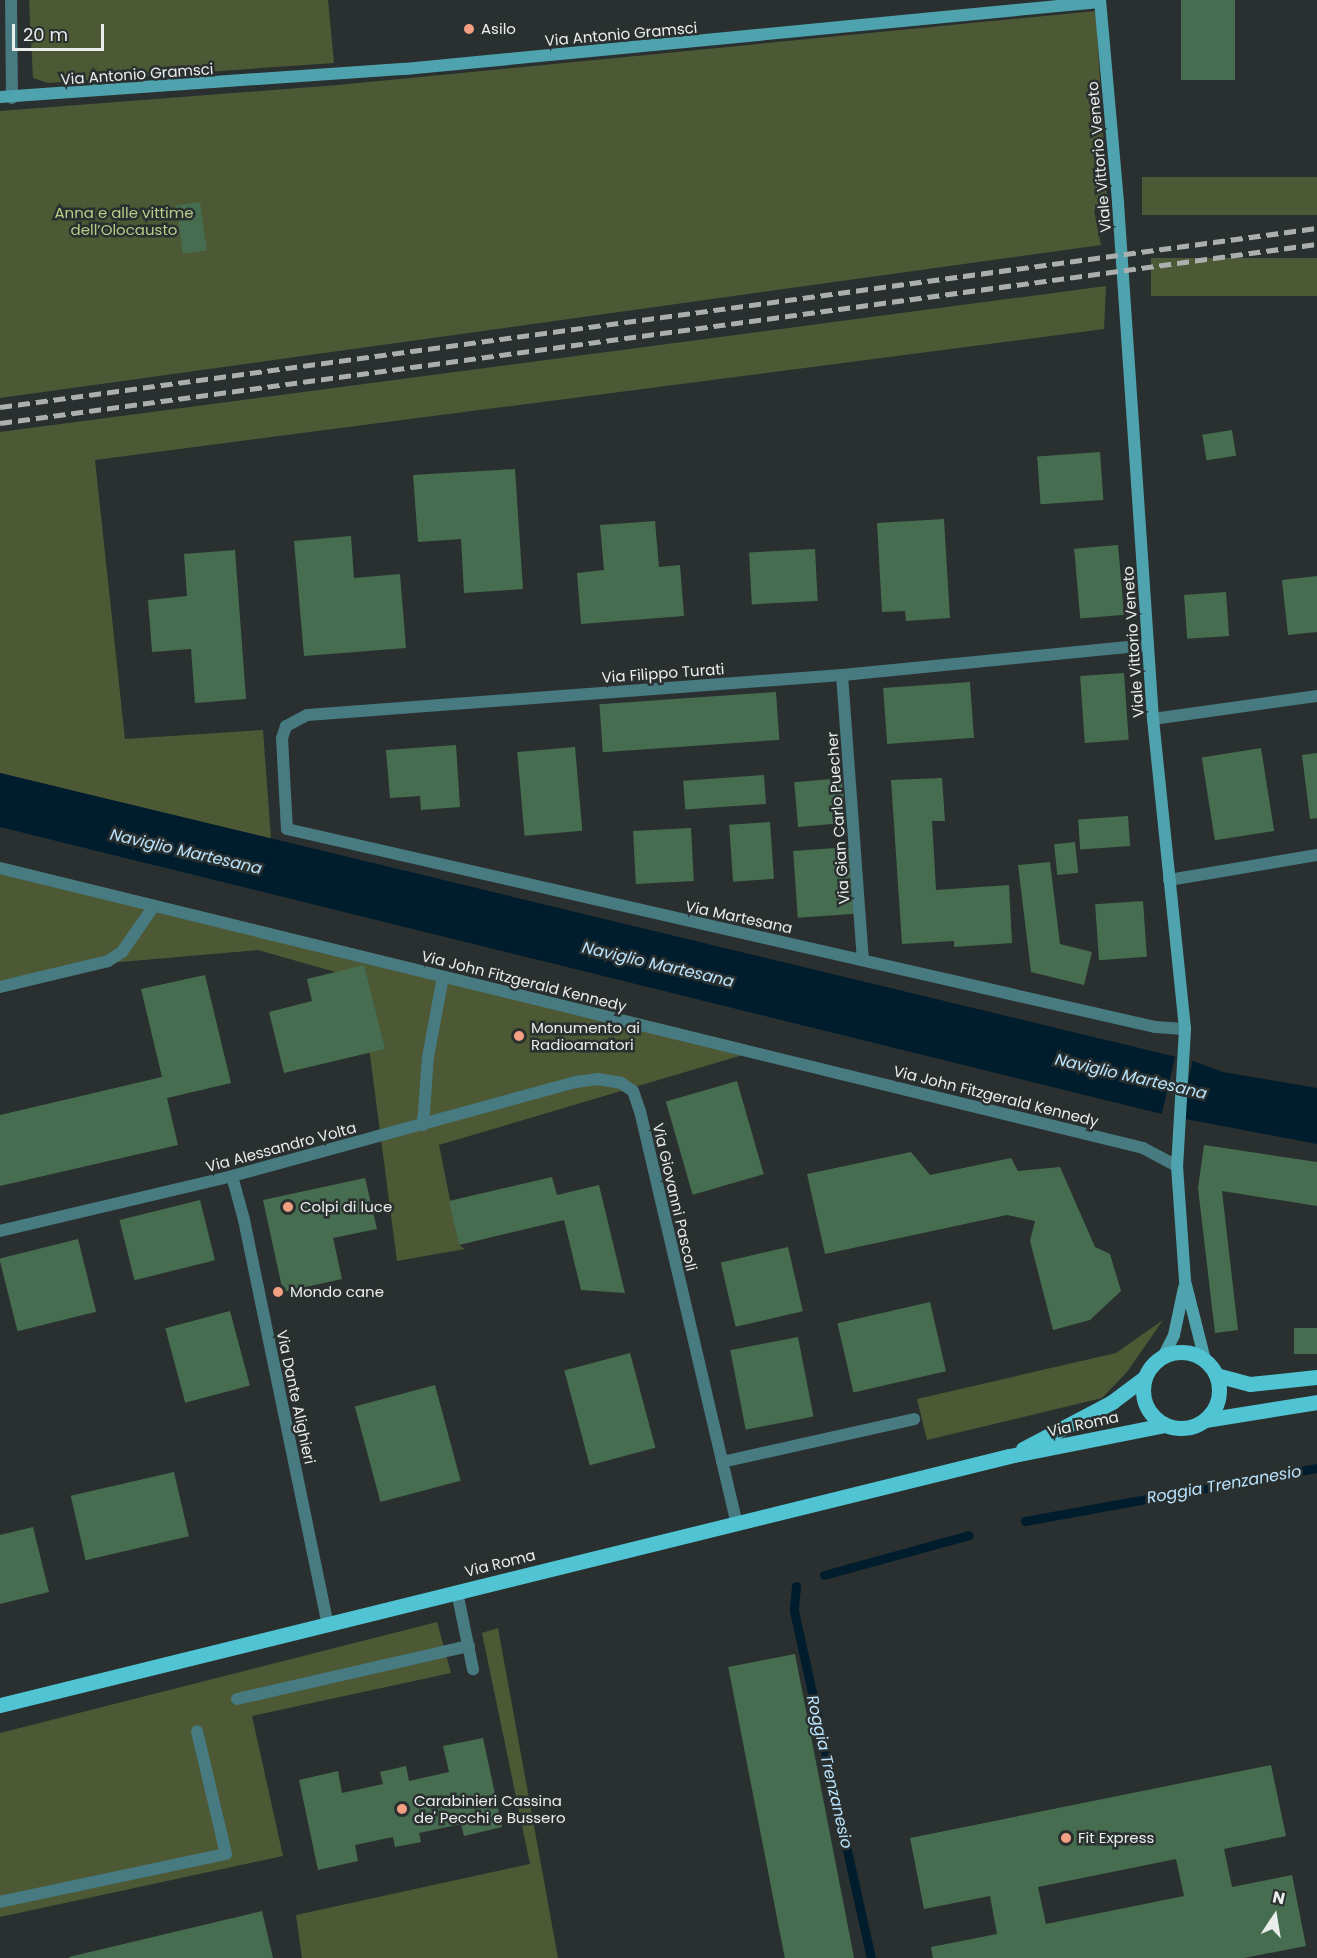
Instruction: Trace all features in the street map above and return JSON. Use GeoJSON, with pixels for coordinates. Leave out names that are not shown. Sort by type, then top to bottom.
{"type":"FeatureCollection","features":[{"type":"Feature","properties":{"kind":"main road"},"geometry":{"type":"LineString","coordinates":[[1164,1355],[1188,1352],[1205,1360],[1216,1375],[1218,1400],[1205,1420]]}},
{"type":"Feature","properties":{"kind":"main road","name":"Via Roma"},"geometry":{"type":"LineString","coordinates":[[1009,1456],[1099,1409],[1144,1378],[1150,1367],[1164,1355]]}},
{"type":"Feature","properties":{"kind":"main road"},"geometry":{"type":"LineString","coordinates":[[1216,1375],[1250,1383],[1317,1377]]}},
{"type":"Feature","properties":{"kind":"main road"},"geometry":{"type":"LineString","coordinates":[[1144,1378],[1144,1402],[1154,1418],[1164,1425]]}},
{"type":"Feature","properties":{"kind":"main road","name":"Via Roma"},"geometry":{"type":"LineString","coordinates":[[0,1705],[1009,1456],[1164,1425],[1182,1428],[1205,1420],[1317,1402]]}},
{"type":"Feature","properties":{"kind":"street"},"geometry":{"type":"LineString","coordinates":[[6,97],[11,0]]}},
{"type":"Feature","properties":{"kind":"street","name":"Via Antonio Gramsci"},"geometry":{"type":"LineString","coordinates":[[6,97],[405,69],[1100,1]]}},
{"type":"Feature","properties":{"kind":"street","name":"Viale Vittorio Veneto"},"geometry":{"type":"LineString","coordinates":[[1100,1],[1118,203],[1154,719],[1185,1029],[1177,1166],[1185,1281],[1205,1360]]}},
{"type":"Feature","properties":{"kind":"street","name":"Via Filippo Turati"},"geometry":{"type":"LineString","coordinates":[[287,829],[282,738],[286,726],[300,717],[842,675],[1148,645]]}},
{"type":"Feature","properties":{"kind":"street","name":"Via Gian Carlo Puecher"},"geometry":{"type":"LineString","coordinates":[[842,675],[863,960]]}},
{"type":"Feature","properties":{"kind":"street"},"geometry":{"type":"LineString","coordinates":[[1154,719],[1317,696]]}},
{"type":"Feature","properties":{"kind":"street","name":"Via Martesana"},"geometry":{"type":"LineString","coordinates":[[287,829],[1155,1027],[1185,1029]]}},
{"type":"Feature","properties":{"kind":"street"},"geometry":{"type":"LineString","coordinates":[[1169,880],[1317,855]]}},
{"type":"Feature","properties":{"kind":"street","name":"Via John Fitzgerald Kennedy"},"geometry":{"type":"LineString","coordinates":[[0,868],[1143,1148],[1177,1166]]}},
{"type":"Feature","properties":{"kind":"street"},"geometry":{"type":"LineString","coordinates":[[0,987],[108,961],[122,952],[154,906]]}},
{"type":"Feature","properties":{"kind":"street"},"geometry":{"type":"LineString","coordinates":[[423,1125],[428,1057],[443,977]]}},
{"type":"Feature","properties":{"kind":"street","name":"Via Giovanni Pascoli"},"geometry":{"type":"LineString","coordinates":[[423,1125],[589,1080],[606,1079],[631,1088],[640,1110],[737,1524]]}},
{"type":"Feature","properties":{"kind":"street","name":"Via Alessandro Volta"},"geometry":{"type":"LineString","coordinates":[[0,1231],[232,1176],[423,1125]]}},
{"type":"Feature","properties":{"kind":"street","name":"Via Dante Alighieri"},"geometry":{"type":"LineString","coordinates":[[232,1176],[244,1220],[328,1624]]}},
{"type":"Feature","properties":{"kind":"street","name":"Viale Vittorio Veneto"},"geometry":{"type":"LineString","coordinates":[[1164,1355],[1177,1326],[1185,1281]]}},
{"type":"Feature","properties":{"kind":"street"},"geometry":{"type":"LineString","coordinates":[[722,1462],[914,1419]]}},
{"type":"Feature","properties":{"kind":"street"},"geometry":{"type":"LineString","coordinates":[[458,1592],[473,1669]]}},
{"type":"Feature","properties":{"kind":"street"},"geometry":{"type":"LineString","coordinates":[[237,1699],[469,1646]]}},
{"type":"Feature","properties":{"kind":"street"},"geometry":{"type":"LineString","coordinates":[[0,1902],[226,1854],[197,1731]]}},
{"type":"Feature","properties":{"kind":"green space"},"geometry":{"type":"Polygon","coordinates":[[[29,0],[328,0],[334,63],[48,83],[33,78],[29,0]]]}},
{"type":"Feature","properties":{"kind":"green space","name":"Anna e alle vittime dell’Olocausto"},"geometry":{"type":"Polygon","coordinates":[[[1096,11],[1107,202],[1094,211],[1101,245],[0,398],[0,111],[338,85],[1096,11]]]}},
{"type":"Feature","properties":{"kind":"green space"},"geometry":{"type":"Polygon","coordinates":[[[1142,177],[1317,177],[1317,215],[1142,215],[1142,177]]]}},
{"type":"Feature","properties":{"kind":"green space"},"geometry":{"type":"Polygon","coordinates":[[[1151,258],[1317,258],[1317,296],[1151,296],[1151,258]]]}},
{"type":"Feature","properties":{"kind":"green space"},"geometry":{"type":"Polygon","coordinates":[[[1106,286],[1104,329],[95,460],[125,739],[263,730],[271,839],[0,773],[0,432],[1106,286]]]}},
{"type":"Feature","properties":{"kind":"green space"},"geometry":{"type":"Polygon","coordinates":[[[0,862],[763,1049],[439,1145],[459,1245],[465,1249],[397,1261],[360,979],[258,950],[109,963],[0,988],[0,862]]]}},
{"type":"Feature","properties":{"kind":"green space"},"geometry":{"type":"Polygon","coordinates":[[[1163,1320],[1127,1372],[1102,1398],[927,1440],[917,1399],[1116,1353],[1163,1320]]]}},
{"type":"Feature","properties":{"kind":"green space"},"geometry":{"type":"Polygon","coordinates":[[[437,1622],[451,1673],[252,1716],[283,1856],[0,1917],[0,1733],[437,1622]]]}},
{"type":"Feature","properties":{"kind":"green space"},"geometry":{"type":"Polygon","coordinates":[[[498,1628],[558,1958],[302,1958],[296,1915],[530,1864],[482,1633],[498,1628]]]}},
{"type":"Feature","properties":{"kind":"water","name":"Naviglio Martesana"},"geometry":{"type":"Polygon","coordinates":[[[0,773],[1193,1061],[1223,1072],[1317,1088],[1317,1144],[1170,1116],[0,827],[0,773]]]}},
{"type":"Feature","properties":{"kind":"pier"},"geometry":{"type":"Polygon","coordinates":[[[1175,1057],[1193,1061],[1179,1119],[1162,1114],[1175,1057]]]}},
{"type":"Feature","properties":{"kind":"building"},"geometry":{"type":"Polygon","coordinates":[[[1181,0],[1235,0],[1235,80],[1181,80],[1181,0]]]}},
{"type":"Feature","properties":{"kind":"building"},"geometry":{"type":"Polygon","coordinates":[[[200,202],[207,251],[183,254],[176,205],[200,202]]]}},
{"type":"Feature","properties":{"kind":"building"},"geometry":{"type":"Polygon","coordinates":[[[1232,430],[1236,456],[1206,460],[1202,435],[1232,430]]]}},
{"type":"Feature","properties":{"kind":"building"},"geometry":{"type":"Polygon","coordinates":[[[1100,452],[1103,500],[1041,504],[1037,456],[1100,452]]]}},
{"type":"Feature","properties":{"kind":"building"},"geometry":{"type":"Polygon","coordinates":[[[515,469],[523,589],[464,593],[461,539],[418,542],[413,475],[515,469]]]}},
{"type":"Feature","properties":{"kind":"building"},"geometry":{"type":"Polygon","coordinates":[[[944,519],[950,618],[906,621],[905,611],[882,612],[877,523],[944,519]]]}},
{"type":"Feature","properties":{"kind":"building"},"geometry":{"type":"Polygon","coordinates":[[[655,521],[659,567],[680,565],[684,616],[581,624],[577,573],[604,570],[600,525],[655,521]]]}},
{"type":"Feature","properties":{"kind":"building"},"geometry":{"type":"Polygon","coordinates":[[[351,536],[354,578],[400,574],[406,648],[304,656],[294,541],[351,536]]]}},
{"type":"Feature","properties":{"kind":"building"},"geometry":{"type":"Polygon","coordinates":[[[1118,545],[1124,615],[1080,619],[1074,549],[1118,545]]]}},
{"type":"Feature","properties":{"kind":"building"},"geometry":{"type":"Polygon","coordinates":[[[815,549],[818,601],[752,604],[749,552],[815,549]]]}},
{"type":"Feature","properties":{"kind":"building"},"geometry":{"type":"Polygon","coordinates":[[[235,550],[246,699],[195,703],[191,649],[152,652],[148,600],[187,596],[184,554],[235,550]]]}},
{"type":"Feature","properties":{"kind":"building"},"geometry":{"type":"Polygon","coordinates":[[[1317,576],[1317,632],[1288,635],[1282,580],[1317,576]]]}},
{"type":"Feature","properties":{"kind":"building"},"geometry":{"type":"Polygon","coordinates":[[[1226,592],[1229,636],[1187,639],[1184,595],[1226,592]]]}},
{"type":"Feature","properties":{"kind":"building"},"geometry":{"type":"Polygon","coordinates":[[[1124,673],[1129,740],[1085,743],[1080,676],[1124,673]]]}},
{"type":"Feature","properties":{"kind":"building"},"geometry":{"type":"Polygon","coordinates":[[[970,682],[974,738],[887,744],[883,688],[970,682]]]}},
{"type":"Feature","properties":{"kind":"building"},"geometry":{"type":"Polygon","coordinates":[[[776,692],[779,740],[603,752],[599,704],[776,692]]]}},
{"type":"Feature","properties":{"kind":"building"},"geometry":{"type":"Polygon","coordinates":[[[456,745],[460,807],[421,810],[420,796],[390,798],[386,750],[456,745]]]}},
{"type":"Feature","properties":{"kind":"building"},"geometry":{"type":"Polygon","coordinates":[[[575,747],[582,831],[525,836],[517,752],[575,747]]]}},
{"type":"Feature","properties":{"kind":"building"},"geometry":{"type":"Polygon","coordinates":[[[1261,748],[1274,831],[1215,840],[1202,757],[1261,748]]]}},
{"type":"Feature","properties":{"kind":"building"},"geometry":{"type":"Polygon","coordinates":[[[1317,753],[1317,818],[1310,819],[1302,755],[1317,753]]]}},
{"type":"Feature","properties":{"kind":"building"},"geometry":{"type":"Polygon","coordinates":[[[764,775],[766,804],[685,810],[683,781],[764,775]]]}},
{"type":"Feature","properties":{"kind":"building"},"geometry":{"type":"Polygon","coordinates":[[[842,778],[846,823],[798,827],[794,782],[842,778]]]}},
{"type":"Feature","properties":{"kind":"building"},"geometry":{"type":"Polygon","coordinates":[[[942,778],[945,821],[932,821],[936,890],[1009,885],[1012,943],[954,947],[954,941],[902,944],[891,780],[942,778]]]}},
{"type":"Feature","properties":{"kind":"building"},"geometry":{"type":"Polygon","coordinates":[[[1128,816],[1130,846],[1080,849],[1078,819],[1128,816]]]}},
{"type":"Feature","properties":{"kind":"building"},"geometry":{"type":"Polygon","coordinates":[[[770,822],[774,879],[733,882],[729,825],[770,822]]]}},
{"type":"Feature","properties":{"kind":"building"},"geometry":{"type":"Polygon","coordinates":[[[691,828],[694,881],[636,884],[633,831],[691,828]]]}},
{"type":"Feature","properties":{"kind":"building"},"geometry":{"type":"Polygon","coordinates":[[[1075,842],[1078,873],[1057,875],[1054,844],[1075,842]]]}},
{"type":"Feature","properties":{"kind":"building"},"geometry":{"type":"Polygon","coordinates":[[[850,847],[855,914],[798,918],[793,851],[850,847]]]}},
{"type":"Feature","properties":{"kind":"building"},"geometry":{"type":"Polygon","coordinates":[[[1050,862],[1060,944],[1092,952],[1084,985],[1031,972],[1018,865],[1050,862]]]}},
{"type":"Feature","properties":{"kind":"building"},"geometry":{"type":"Polygon","coordinates":[[[1143,901],[1147,957],[1099,960],[1095,904],[1143,901]]]}},
{"type":"Feature","properties":{"kind":"building"},"geometry":{"type":"Polygon","coordinates":[[[364,965],[385,1049],[284,1073],[269,1012],[312,1001],[307,979],[364,965]]]}},
{"type":"Feature","properties":{"kind":"building"},"geometry":{"type":"Polygon","coordinates":[[[205,975],[231,1083],[167,1098],[178,1145],[0,1186],[0,1115],[162,1077],[141,989],[205,975]]]}},
{"type":"Feature","properties":{"kind":"building"},"geometry":{"type":"Polygon","coordinates":[[[737,1081],[764,1174],[693,1195],[666,1101],[737,1081]]]}},
{"type":"Feature","properties":{"kind":"building"},"geometry":{"type":"Polygon","coordinates":[[[1204,1145],[1317,1162],[1317,1206],[1222,1191],[1238,1330],[1215,1333],[1198,1188],[1204,1145]]]}},
{"type":"Feature","properties":{"kind":"building"},"geometry":{"type":"Polygon","coordinates":[[[911,1152],[930,1175],[1011,1158],[1018,1171],[1060,1167],[1095,1247],[1110,1254],[1121,1291],[1090,1320],[1053,1330],[1030,1241],[1035,1221],[1007,1215],[825,1254],[807,1174],[911,1152]]]}},
{"type":"Feature","properties":{"kind":"building"},"geometry":{"type":"Polygon","coordinates":[[[552,1177],[557,1195],[599,1185],[625,1293],[581,1290],[564,1220],[459,1245],[449,1201],[552,1177]]]}},
{"type":"Feature","properties":{"kind":"building"},"geometry":{"type":"Polygon","coordinates":[[[365,1178],[377,1229],[333,1238],[342,1279],[283,1292],[263,1200],[365,1178]]]}},
{"type":"Feature","properties":{"kind":"building"},"geometry":{"type":"Polygon","coordinates":[[[200,1200],[215,1260],[134,1280],[119,1220],[200,1200]]]}},
{"type":"Feature","properties":{"kind":"building"},"geometry":{"type":"Polygon","coordinates":[[[78,1239],[96,1312],[18,1331],[0,1258],[78,1239]]]}},
{"type":"Feature","properties":{"kind":"building"},"geometry":{"type":"Polygon","coordinates":[[[788,1247],[803,1311],[736,1327],[721,1263],[788,1247]]]}},
{"type":"Feature","properties":{"kind":"building"},"geometry":{"type":"Polygon","coordinates":[[[930,1302],[946,1371],[853,1393],[837,1323],[930,1302]]]}},
{"type":"Feature","properties":{"kind":"building"},"geometry":{"type":"Polygon","coordinates":[[[230,1311],[250,1385],[185,1403],[165,1328],[230,1311]]]}},
{"type":"Feature","properties":{"kind":"building"},"geometry":{"type":"Polygon","coordinates":[[[1294,1328],[1317,1328],[1317,1354],[1294,1354],[1294,1328]]]}},
{"type":"Feature","properties":{"kind":"building"},"geometry":{"type":"Polygon","coordinates":[[[798,1337],[813,1417],[746,1430],[730,1350],[798,1337]]]}},
{"type":"Feature","properties":{"kind":"building"},"geometry":{"type":"Polygon","coordinates":[[[630,1353],[655,1448],[590,1465],[564,1371],[630,1353]]]}},
{"type":"Feature","properties":{"kind":"building"},"geometry":{"type":"Polygon","coordinates":[[[435,1385],[461,1481],[380,1502],[355,1406],[435,1385]]]}},
{"type":"Feature","properties":{"kind":"building"},"geometry":{"type":"Polygon","coordinates":[[[174,1472],[189,1536],[86,1560],[71,1496],[174,1472]]]}},
{"type":"Feature","properties":{"kind":"building"},"geometry":{"type":"Polygon","coordinates":[[[33,1527],[49,1592],[0,1604],[0,1535],[33,1527]]]}},
{"type":"Feature","properties":{"kind":"building"},"geometry":{"type":"Polygon","coordinates":[[[795,1654],[854,1958],[785,1958],[728,1667],[795,1654]]]}},
{"type":"Feature","properties":{"kind":"building","name":"Carabinieri Cassina de' Pecchi e Bussero"},"geometry":{"type":"Polygon","coordinates":[[[483,1738],[502,1827],[464,1836],[461,1824],[419,1833],[421,1842],[395,1847],[393,1837],[355,1845],[358,1861],[318,1870],[299,1780],[338,1771],[342,1793],[383,1784],[380,1772],[406,1766],[409,1781],[449,1772],[443,1746],[483,1738]]]}},
{"type":"Feature","properties":{"kind":"building"},"geometry":{"type":"Polygon","coordinates":[[[1271,1765],[1286,1836],[1224,1849],[1232,1887],[1292,1875],[1306,1946],[1244,1958],[933,1958],[931,1947],[997,1934],[990,1896],[924,1909],[910,1838],[1271,1765]],[[1176,1859],[1038,1887],[1046,1924],[1184,1896],[1176,1859]]]}},
{"type":"Feature","properties":{"kind":"building"},"geometry":{"type":"Polygon","coordinates":[[[262,1911],[273,1958],[69,1957],[262,1911]]]}},
{"type":"Feature","properties":{"kind":"waterway","name":"Roggia Trenzanesio"},"geometry":{"type":"LineString","coordinates":[[1025,1521],[1317,1468]]}},
{"type":"Feature","properties":{"kind":"waterway","name":"Roggia Trenzanesio"},"geometry":{"type":"LineString","coordinates":[[824,1575],[969,1535]]}},
{"type":"Feature","properties":{"kind":"waterway","name":"Roggia Trenzanesio"},"geometry":{"type":"LineString","coordinates":[[796,1586],[794,1611],[871,1958]]}},
{"type":"Feature","properties":{"kind":"railway"},"geometry":{"type":"LineString","coordinates":[[0,407],[1317,228]]}},
{"type":"Feature","properties":{"kind":"railway"},"geometry":{"type":"LineString","coordinates":[[0,423],[1317,244]]}},
{"type":"Feature","properties":{"kind":"place","name":"Asilo"},"geometry":{"type":"Point","coordinates":[469,29]}},
{"type":"Feature","properties":{"kind":"place","name":"Monumento ai Radioamatori"},"geometry":{"type":"Point","coordinates":[519,1036]}},
{"type":"Feature","properties":{"kind":"place","name":"Colpi di luce"},"geometry":{"type":"Point","coordinates":[288,1207]}},
{"type":"Feature","properties":{"kind":"place","name":"Mondo cane"},"geometry":{"type":"Point","coordinates":[278,1292]}},
{"type":"Feature","properties":{"kind":"place","name":"Carabinieri Cassina de' Pecchi e Bussero"},"geometry":{"type":"Point","coordinates":[402,1809]}},
{"type":"Feature","properties":{"kind":"place","name":"Fit Express"},"geometry":{"type":"Point","coordinates":[1066,1838]}}]}
